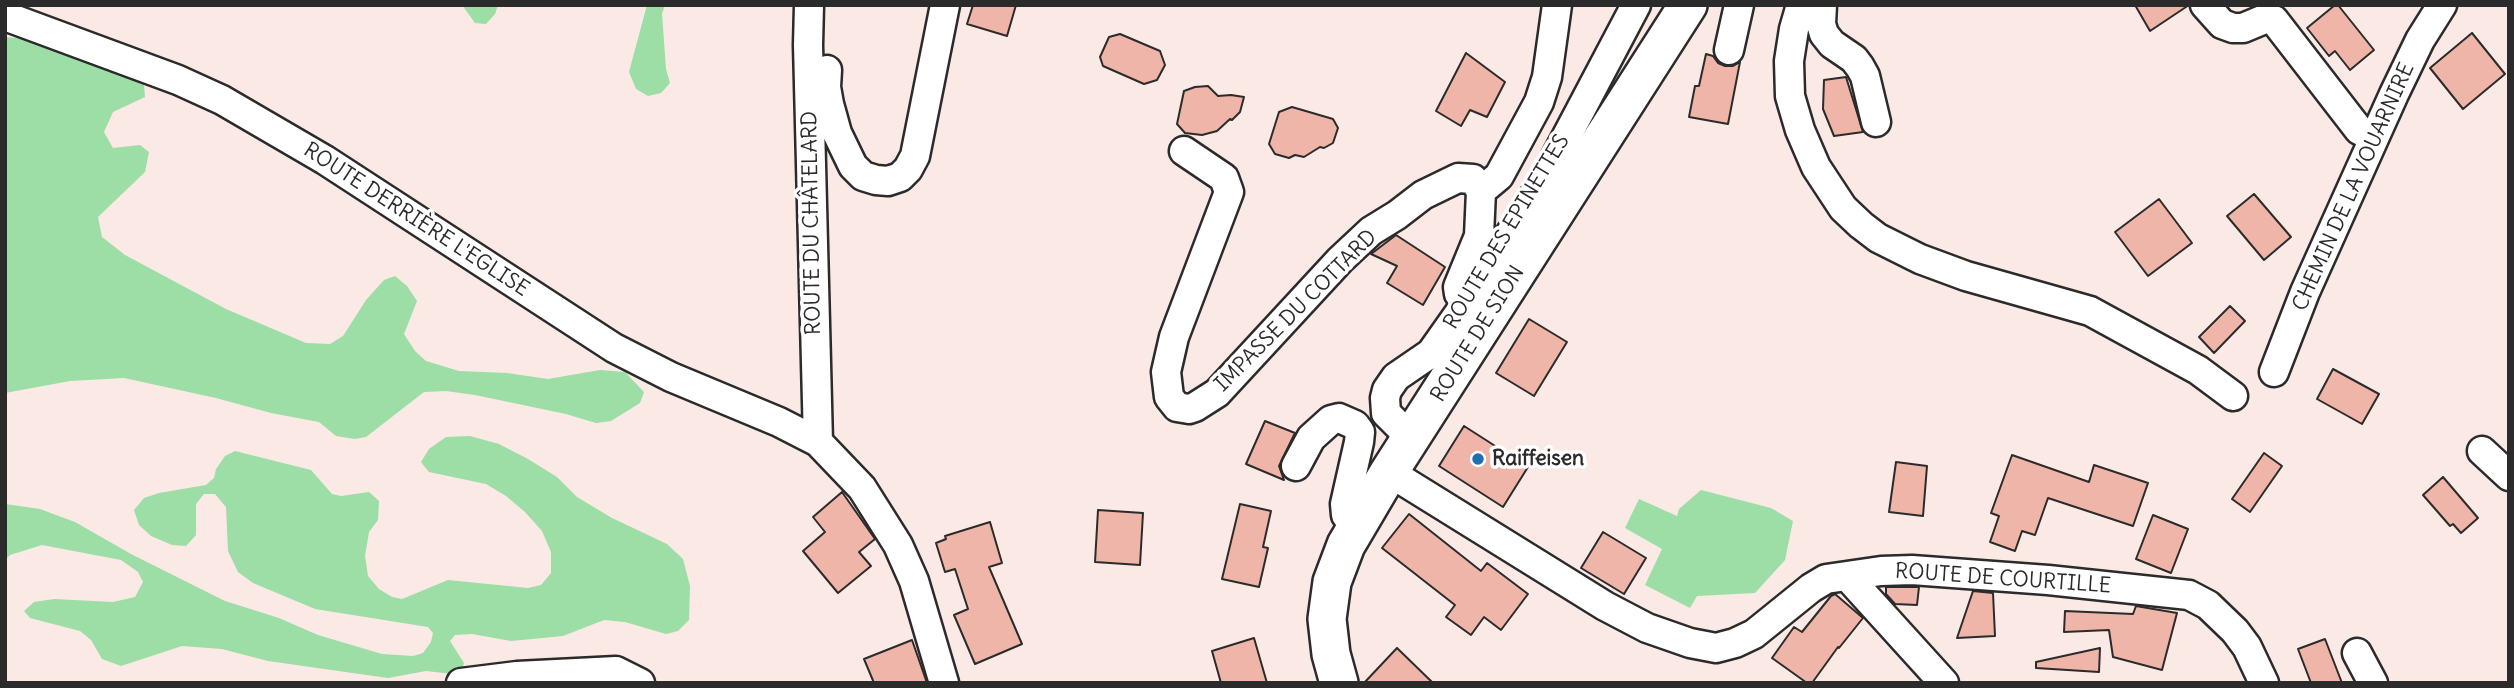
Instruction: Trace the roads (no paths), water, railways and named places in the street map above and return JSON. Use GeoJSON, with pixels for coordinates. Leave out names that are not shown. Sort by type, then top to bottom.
{"type":"FeatureCollection","features":[{"type":"Feature","properties":{"kind":"main road","name":"ROUTE DE SION"},"geometry":{"type":"LineString","coordinates":[[1339,683],[1331,654],[1328,610],[1338,562],[1356,526],[1688,5]]}},
{"type":"Feature","properties":{"kind":"street","name":"ROUTE DU CHÂTELARD"},"geometry":{"type":"LineString","coordinates":[[809,5],[818,442]]}},
{"type":"Feature","properties":{"kind":"street"},"geometry":{"type":"LineString","coordinates":[[808,45],[818,47],[827,59],[826,87],[829,104],[837,133],[853,166],[863,176],[888,181],[900,177],[915,156],[945,5]]}},
{"type":"Feature","properties":{"kind":"street"},"geometry":{"type":"LineString","coordinates":[[1467,302],[1459,293],[1458,287],[1479,236],[1481,191],[1499,176],[1539,102],[1547,77],[1558,5]]}},
{"type":"Feature","properties":{"kind":"street","name":"ROUTE DES EPINETTES"},"geometry":{"type":"LineString","coordinates":[[1411,438],[1386,413],[1387,390],[1396,377],[1422,362],[1431,353],[1467,302],[1541,185],[1636,5]]}},
{"type":"Feature","properties":{"kind":"street"},"geometry":{"type":"LineString","coordinates":[[1729,50],[1740,5]]}},
{"type":"Feature","properties":{"kind":"street"},"geometry":{"type":"LineString","coordinates":[[1801,5],[1789,61],[1790,96],[1800,130],[1816,167],[1843,208],[1861,225],[1878,238],[1920,259],[1966,276],[2090,310],[2197,370],[2233,396]]}},
{"type":"Feature","properties":{"kind":"street"},"geometry":{"type":"LineString","coordinates":[[1822,5],[1821,24],[1824,34],[1860,67],[1865,76],[1875,121]]}},
{"type":"Feature","properties":{"kind":"street"},"geometry":{"type":"LineString","coordinates":[[2206,5],[2222,24],[2233,28],[2243,28],[2267,18],[2274,20],[2360,130],[2374,138]]}},
{"type":"Feature","properties":{"kind":"street","name":"CHEMIN DE LA VOUARNIRE"},"geometry":{"type":"LineString","coordinates":[[2274,372],[2305,292],[2374,138],[2420,40],[2442,5]]}},
{"type":"Feature","properties":{"kind":"street","name":"ROUTE DERRIÈRE L'EGLISE"},"geometry":{"type":"LineString","coordinates":[[5,16],[178,80],[222,100],[325,160],[614,348],[671,377],[779,422],[818,442],[862,488],[898,545],[914,581],[944,683]]}},
{"type":"Feature","properties":{"kind":"street","name":"IMPASSE DU COTTARD"},"geometry":{"type":"LineString","coordinates":[[1184,151],[1224,178],[1228,192],[1174,337],[1166,372],[1169,397],[1177,407],[1189,410],[1217,393],[1340,260],[1371,231],[1448,181],[1458,178],[1473,179],[1481,191]]}},
{"type":"Feature","properties":{"kind":"street"},"geometry":{"type":"LineString","coordinates":[[1296,466],[1311,438],[1331,420],[1339,418],[1355,425],[1360,432],[1359,442],[1345,504],[1346,515],[1356,526]]}},
{"type":"Feature","properties":{"kind":"street"},"geometry":{"type":"LineString","coordinates":[[2482,451],[2509,476]]}},
{"type":"Feature","properties":{"kind":"street","name":"ROUTE DE COURTILLE"},"geometry":{"type":"LineString","coordinates":[[1389,472],[1605,606],[1647,628],[1690,643],[1716,648],[1735,643],[1754,634],[1811,587],[1826,579],[1881,571],[1912,570],[2048,580],[2189,595],[2208,605],[2235,631],[2247,647],[2264,683]]}},
{"type":"Feature","properties":{"kind":"street"},"geometry":{"type":"LineString","coordinates":[[1847,576],[1944,683]]}},
{"type":"Feature","properties":{"kind":"street"},"geometry":{"type":"LineString","coordinates":[[2357,653],[2373,683]]}},
{"type":"Feature","properties":{"kind":"street"},"geometry":{"type":"LineString","coordinates":[[461,683],[517,676],[616,671],[640,683]]}},
{"type":"Feature","properties":{"kind":"place","name":"Raiffeisen"},"geometry":{"type":"Point","coordinates":[1478,459]}}]}
